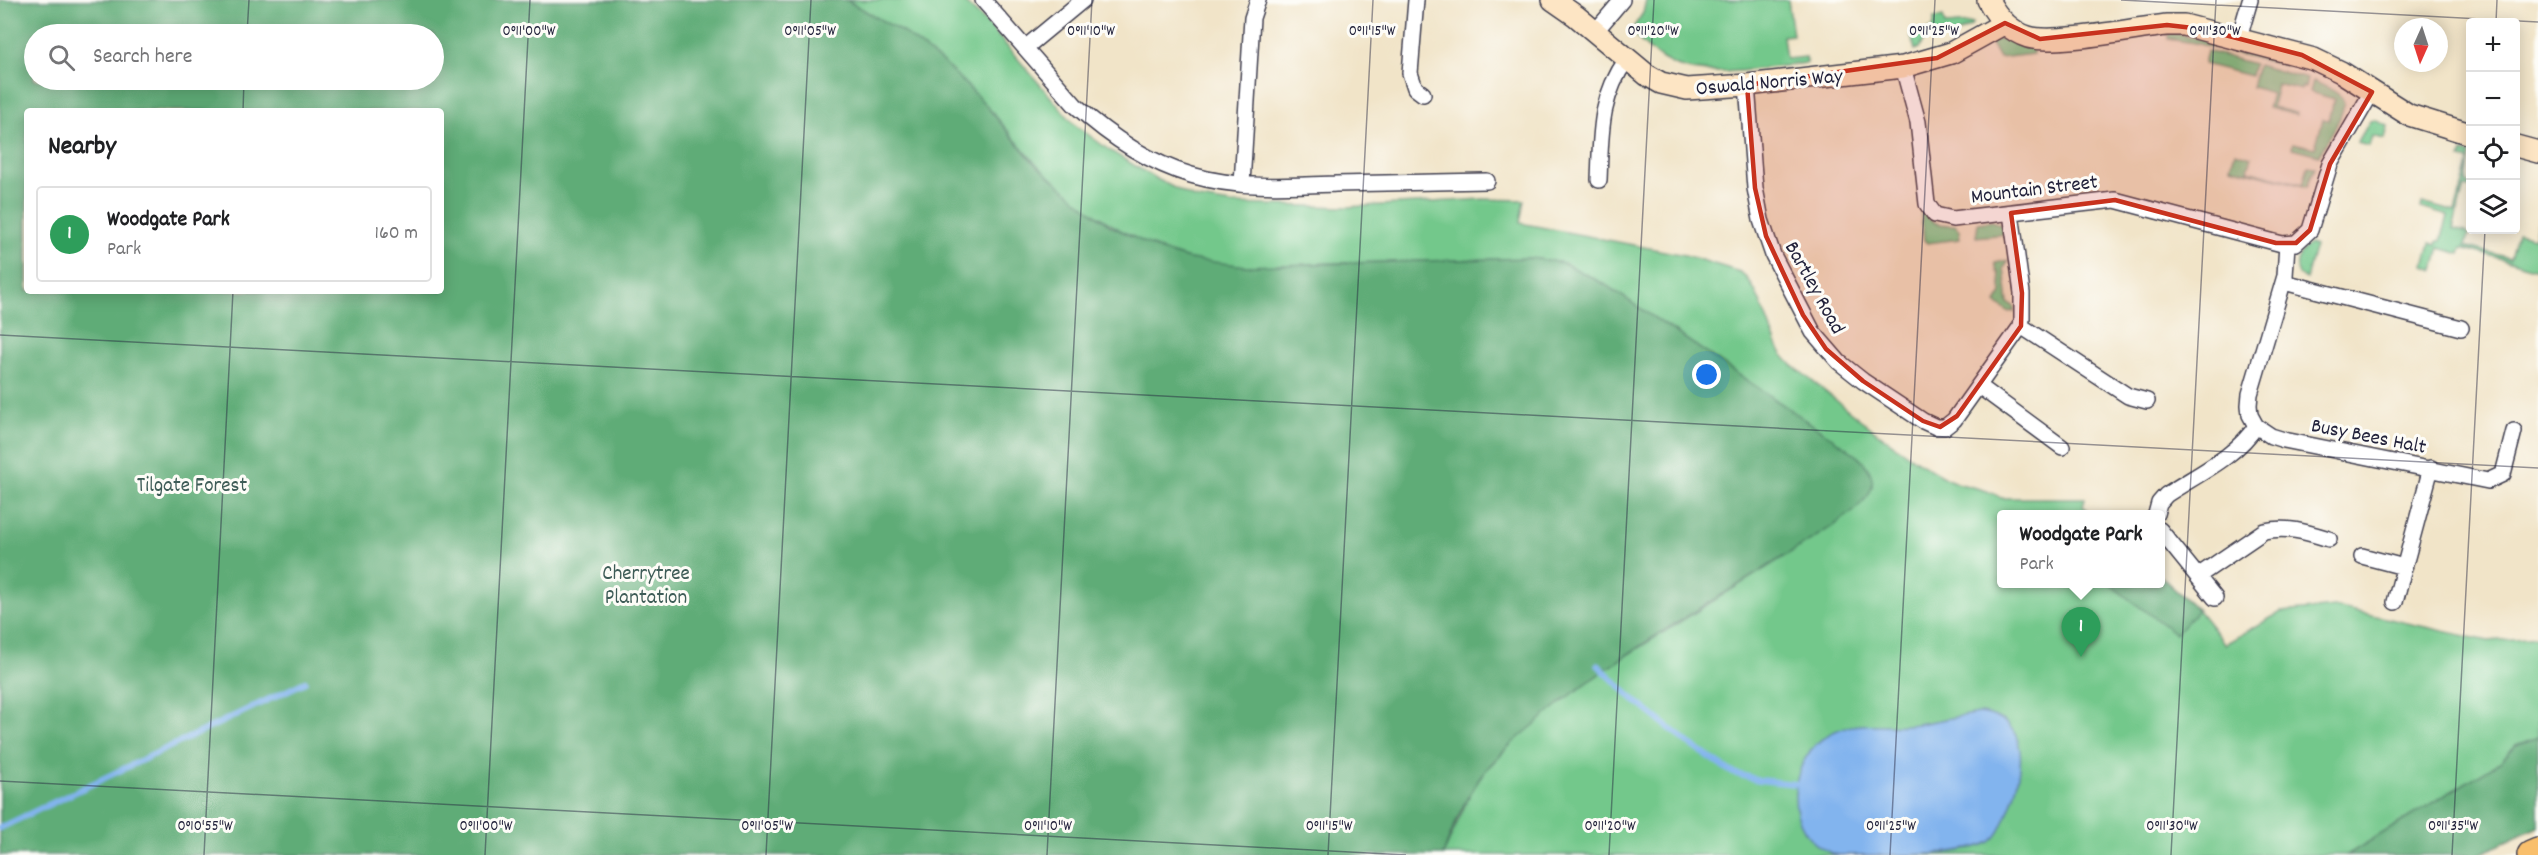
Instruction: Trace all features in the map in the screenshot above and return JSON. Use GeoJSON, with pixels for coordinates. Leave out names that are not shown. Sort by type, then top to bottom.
{"type":"FeatureCollection","features":[{"type":"Feature","properties":{"kind":"highway"},"geometry":{"type":"LineString","coordinates":[[2531,855],[2538,852]]}},
{"type":"Feature","properties":{"kind":"street"},"geometry":{"type":"LineString","coordinates":[[983,0],[1075,105],[1109,135],[1172,169],[1215,181],[1290,186],[1486,181]]}},
{"type":"Feature","properties":{"kind":"street"},"geometry":{"type":"LineString","coordinates":[[1025,48],[1083,0]]}},
{"type":"Feature","properties":{"kind":"street"},"geometry":{"type":"LineString","coordinates":[[1242,184],[1251,27],[1258,0]]}},
{"type":"Feature","properties":{"kind":"street"},"geometry":{"type":"LineString","coordinates":[[1416,0],[1410,73],[1415,88],[1423,94]]}},
{"type":"Feature","properties":{"kind":"street","name":"Oswald Norris Way"},"geometry":{"type":"LineString","coordinates":[[1552,0],[1576,16],[1647,75],[1670,86],[1688,89],[1747,85],[1903,67],[1951,53],[2005,23]]}},
{"type":"Feature","properties":{"kind":"street"},"geometry":{"type":"LineString","coordinates":[[1595,32],[1622,0]]}},
{"type":"Feature","properties":{"kind":"street"},"geometry":{"type":"LineString","coordinates":[[1988,0],[2005,23],[2017,32],[2040,39],[2167,25],[2193,27],[2240,38],[2314,59],[2341,72],[2409,115],[2466,133]]}},
{"type":"Feature","properties":{"kind":"street"},"geometry":{"type":"LineString","coordinates":[[2240,38],[2250,0]]}},
{"type":"Feature","properties":{"kind":"street"},"geometry":{"type":"LineString","coordinates":[[1599,180],[1603,111],[1606,97],[1617,72],[1627,59]]}},
{"type":"Feature","properties":{"kind":"street","name":"Mountain Street"},"geometry":{"type":"LineString","coordinates":[[1903,67],[1918,122],[1926,199],[1931,211],[1939,217],[1953,219],[2115,200],[2287,244]]}},
{"type":"Feature","properties":{"kind":"street","name":"Bartley Road"},"geometry":{"type":"LineString","coordinates":[[1747,85],[1755,188],[1764,228],[1794,299],[1826,349],[1863,381],[1923,421],[1936,427],[1945,427],[1950,424],[1979,386],[2021,326]]}},
{"type":"Feature","properties":{"kind":"street"},"geometry":{"type":"LineString","coordinates":[[2157,510],[2159,503],[2166,495],[2234,450],[2256,426],[2250,415],[2250,394],[2287,270],[2287,244],[2300,241],[2310,230],[2330,164],[2372,92]]}},
{"type":"Feature","properties":{"kind":"street"},"geometry":{"type":"LineString","coordinates":[[2520,147],[2538,152]]}},
{"type":"Feature","properties":{"kind":"street"},"geometry":{"type":"LineString","coordinates":[[2011,213],[2022,293],[2021,326],[2128,396],[2147,401]]}},
{"type":"Feature","properties":{"kind":"street"},"geometry":{"type":"LineString","coordinates":[[2284,282],[2461,328]]}},
{"type":"Feature","properties":{"kind":"street"},"geometry":{"type":"LineString","coordinates":[[1979,386],[2062,447]]}},
{"type":"Feature","properties":{"kind":"street","name":"Busy Bees Halt"},"geometry":{"type":"LineString","coordinates":[[2256,426],[2271,436],[2284,440],[2488,481],[2503,474],[2514,431]]}},
{"type":"Feature","properties":{"kind":"street"},"geometry":{"type":"LineString","coordinates":[[2395,602],[2431,468]]}},
{"type":"Feature","properties":{"kind":"street"},"geometry":{"type":"LineString","coordinates":[[2198,576],[2264,531],[2275,528],[2298,529],[2329,539]]}},
{"type":"Feature","properties":{"kind":"street"},"geometry":{"type":"LineString","coordinates":[[2165,536],[2215,598]]}},
{"type":"Feature","properties":{"kind":"street"},"geometry":{"type":"LineString","coordinates":[[2362,556],[2404,567]]}},
{"type":"Feature","properties":{"kind":"highlighted area"},"geometry":{"type":"Polygon","coordinates":[[[2005,23],[2040,39],[2167,25],[2202,29],[2302,55],[2372,92],[2330,164],[2310,230],[2296,243],[2276,243],[2115,200],[2011,213],[2022,293],[2021,326],[1957,416],[1940,427],[1923,421],[1863,381],[1826,349],[1803,315],[1766,236],[1755,188],[1747,85],[1937,58],[2005,23]]]}},
{"type":"Feature","properties":{"kind":"green space"},"geometry":{"type":"Polygon","coordinates":[[[0,0],[846,0],[904,33],[946,65],[984,103],[1034,163],[1087,208],[1111,226],[1162,251],[1189,259],[1246,266],[1531,258],[1564,263],[1604,284],[1857,456],[1867,467],[1872,479],[1870,492],[1864,501],[1843,519],[1817,536],[1627,655],[1567,698],[1518,738],[1492,763],[1472,789],[1443,855],[0,855],[0,0]]]}},
{"type":"Feature","properties":{"kind":"green space"},"geometry":{"type":"Polygon","coordinates":[[[847,0],[962,0],[988,24],[1074,124],[1109,150],[1194,198],[1231,204],[1347,207],[1483,199],[1524,200],[1520,223],[1685,255],[1740,272],[1752,286],[1778,347],[1788,361],[1905,453],[1945,478],[1988,491],[2001,498],[2085,498],[2083,506],[2086,510],[1997,510],[1997,588],[2165,588],[2165,581],[2198,610],[2225,644],[2281,612],[2336,607],[2488,641],[2538,637],[2538,737],[2516,745],[2500,762],[2347,855],[1443,855],[1470,794],[1484,772],[1514,741],[1564,699],[1605,669],[1815,537],[1870,473],[1866,465],[1847,448],[1604,284],[1564,263],[1531,258],[1238,266],[1186,258],[1151,245],[1117,228],[1071,196],[1037,165],[984,103],[953,72],[884,22],[847,0]]]}},
{"type":"Feature","properties":{"kind":"green space"},"geometry":{"type":"Polygon","coordinates":[[[1646,0],[1788,0],[1793,35],[1783,36],[1786,59],[1806,57],[1807,63],[1721,72],[1704,72],[1674,65],[1650,50],[1631,31],[1643,13],[1646,0]]]}},
{"type":"Feature","properties":{"kind":"green space"},"geometry":{"type":"Polygon","coordinates":[[[1943,17],[1945,25],[1972,23],[1971,26],[1952,36],[1944,33],[1924,40],[1915,50],[1911,35],[1931,29],[1934,25],[1934,18],[1943,17]]]}},
{"type":"Feature","properties":{"kind":"green space"},"geometry":{"type":"Polygon","coordinates":[[[2168,34],[2180,34],[2287,61],[2286,66],[2195,43],[2168,39],[2168,34]]]}},
{"type":"Feature","properties":{"kind":"green space"},"geometry":{"type":"Polygon","coordinates":[[[2004,39],[2033,48],[2033,54],[1999,58],[1990,42],[2004,39]]]}},
{"type":"Feature","properties":{"kind":"green space"},"geometry":{"type":"Polygon","coordinates":[[[2207,51],[2254,64],[2251,76],[2204,64],[2207,51]]]}},
{"type":"Feature","properties":{"kind":"green space"},"geometry":{"type":"Polygon","coordinates":[[[2258,65],[2307,79],[2305,88],[2302,87],[2301,90],[2277,84],[2272,107],[2296,113],[2296,115],[2268,108],[2272,93],[2252,87],[2258,65]]]}},
{"type":"Feature","properties":{"kind":"green space"},"geometry":{"type":"Polygon","coordinates":[[[2313,81],[2329,88],[2342,98],[2344,103],[2340,118],[2319,155],[2292,148],[2293,143],[2315,148],[2323,119],[2329,120],[2334,99],[2310,92],[2313,81]]]}},
{"type":"Feature","properties":{"kind":"green space"},"geometry":{"type":"Polygon","coordinates":[[[2374,120],[2388,126],[2385,139],[2372,136],[2369,146],[2357,143],[2370,121],[2374,120]]]}},
{"type":"Feature","properties":{"kind":"green space"},"geometry":{"type":"Polygon","coordinates":[[[2235,152],[2252,157],[2248,170],[2303,184],[2308,166],[2315,167],[2307,187],[2231,167],[2235,152]]]}},
{"type":"Feature","properties":{"kind":"green space"},"geometry":{"type":"Polygon","coordinates":[[[2463,152],[2466,153],[2466,160],[2461,159],[2463,152]]]}},
{"type":"Feature","properties":{"kind":"green space"},"geometry":{"type":"Polygon","coordinates":[[[2466,172],[2466,187],[2464,187],[2453,229],[2468,235],[2465,246],[2510,258],[2517,234],[2534,237],[2538,222],[2538,269],[2462,248],[2460,254],[2440,248],[2434,270],[2424,266],[2430,243],[2437,245],[2438,241],[2441,241],[2448,216],[2421,208],[2422,203],[2455,212],[2466,172]]]}},
{"type":"Feature","properties":{"kind":"green space"},"geometry":{"type":"Polygon","coordinates":[[[1925,213],[1934,222],[1955,225],[1959,230],[1960,239],[1927,243],[1924,240],[1921,214],[1925,213]]]}},
{"type":"Feature","properties":{"kind":"green space"},"geometry":{"type":"Polygon","coordinates":[[[1992,221],[2003,226],[2006,234],[1976,237],[1978,223],[1992,221]]]}},
{"type":"Feature","properties":{"kind":"green space"},"geometry":{"type":"Polygon","coordinates":[[[2310,244],[2315,246],[2306,279],[2299,275],[2297,262],[2300,254],[2310,244]]]}},
{"type":"Feature","properties":{"kind":"green space"},"geometry":{"type":"Polygon","coordinates":[[[2009,260],[2004,268],[2008,303],[2015,307],[2015,311],[2008,312],[1996,303],[2002,293],[1999,272],[1997,272],[1995,263],[2009,260]]]}},
{"type":"Feature","properties":{"kind":"green space"},"geometry":{"type":"Polygon","coordinates":[[[2165,581],[2198,610],[2176,634],[2114,588],[2165,588],[2165,581]]]}},
{"type":"Feature","properties":{"kind":"green space"},"geometry":{"type":"Polygon","coordinates":[[[2538,737],[2538,827],[2478,855],[2347,855],[2500,762],[2516,745],[2538,737]]]}},
{"type":"Feature","properties":{"kind":"water"},"geometry":{"type":"Polygon","coordinates":[[[1980,713],[1997,718],[2009,725],[2020,749],[2019,778],[2015,793],[2002,826],[1990,842],[1966,850],[1936,853],[1838,855],[1818,845],[1804,831],[1797,813],[1795,793],[1799,773],[1808,754],[1822,739],[1848,727],[1908,725],[1980,713]]]}},
{"type":"Feature","properties":{"kind":"waterway"},"geometry":{"type":"LineString","coordinates":[[1598,665],[1634,700],[1692,746],[1733,773],[1759,780],[1795,784]]}},
{"type":"Feature","properties":{"kind":"waterway"},"geometry":{"type":"LineString","coordinates":[[0,828],[305,682]]}},
{"type":"Feature","properties":{"kind":"place","name":"Woodgate Park"},"geometry":{"type":"Point","coordinates":[2081,657]}},
{"type":"Feature","properties":{"kind":"park label","name":"Tilgate Forest"},"geometry":{"type":"Point","coordinates":[192,484]}},
{"type":"Feature","properties":{"kind":"park label","name":"Cherrytree Plantation"},"geometry":{"type":"Point","coordinates":[646,584]}}]}
